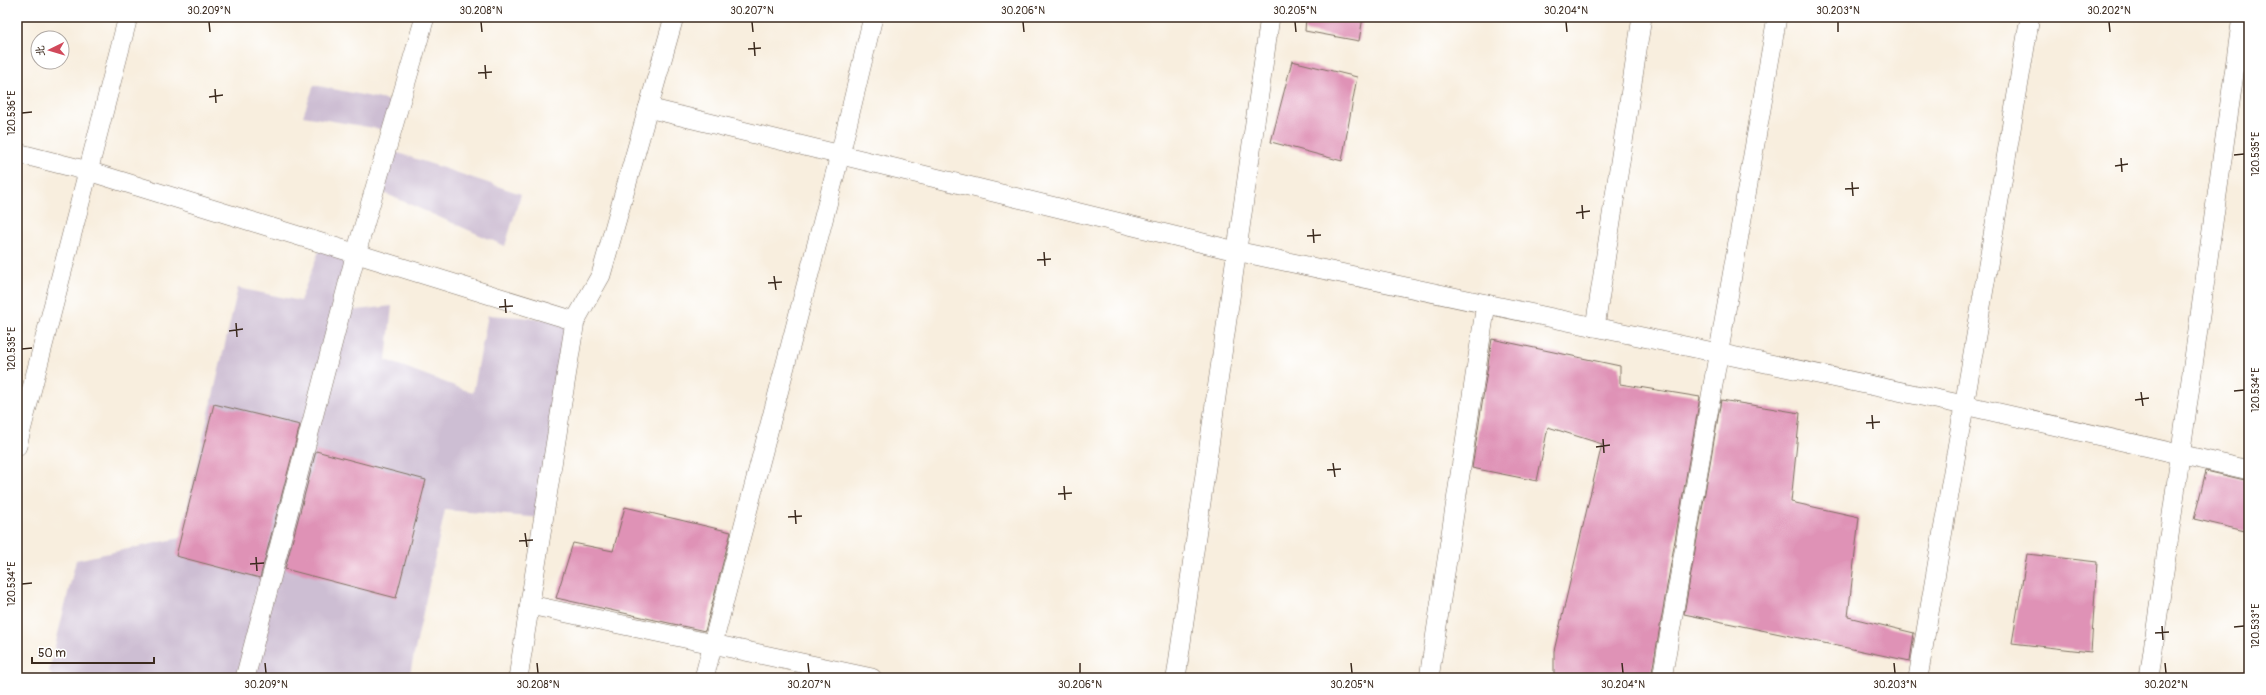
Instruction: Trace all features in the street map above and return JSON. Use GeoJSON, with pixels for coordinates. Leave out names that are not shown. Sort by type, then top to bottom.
{"type":"FeatureCollection","features":[{"type":"Feature","properties":{"kind":"street"},"geometry":{"type":"LineString","coordinates":[[17,446],[128,17]]}},
{"type":"Feature","properties":{"kind":"street"},"geometry":{"type":"LineString","coordinates":[[245,678],[356,254],[425,17]]}},
{"type":"Feature","properties":{"kind":"street"},"geometry":{"type":"LineString","coordinates":[[518,678],[575,321],[601,275],[674,17]]}},
{"type":"Feature","properties":{"kind":"street"},"geometry":{"type":"LineString","coordinates":[[704,678],[840,155],[873,17]]}},
{"type":"Feature","properties":{"kind":"street"},"geometry":{"type":"LineString","coordinates":[[1176,678],[1270,17]]}},
{"type":"Feature","properties":{"kind":"street"},"geometry":{"type":"LineString","coordinates":[[1595,327],[1642,17]]}},
{"type":"Feature","properties":{"kind":"street"},"geometry":{"type":"LineString","coordinates":[[1662,678],[1777,17]]}},
{"type":"Feature","properties":{"kind":"street"},"geometry":{"type":"LineString","coordinates":[[1918,678],[2030,17]]}},
{"type":"Feature","properties":{"kind":"street"},"geometry":{"type":"LineString","coordinates":[[2149,678],[2182,455],[2242,17]]}},
{"type":"Feature","properties":{"kind":"street"},"geometry":{"type":"LineString","coordinates":[[648,108],[1236,251],[1964,405],[2249,470]]}},
{"type":"Feature","properties":{"kind":"street"},"geometry":{"type":"LineString","coordinates":[[17,152],[88,171],[575,321]]}},
{"type":"Feature","properties":{"kind":"street"},"geometry":{"type":"LineString","coordinates":[[1429,678],[1486,304]]}},
{"type":"Feature","properties":{"kind":"street"},"geometry":{"type":"LineString","coordinates":[[530,605],[872,678]]}},
{"type":"Feature","properties":{"kind":"shaded area"},"geometry":{"type":"Polygon","coordinates":[[[314,85],[400,103],[392,131],[303,116],[314,85]]]}},
{"type":"Feature","properties":{"kind":"shaded area"},"geometry":{"type":"Polygon","coordinates":[[[386,149],[521,194],[505,246],[375,189],[386,149]]]}},
{"type":"Feature","properties":{"kind":"shaded area"},"geometry":{"type":"Polygon","coordinates":[[[322,243],[356,253],[340,312],[392,306],[386,360],[473,393],[488,315],[575,321],[543,518],[445,510],[409,678],[53,678],[49,671],[76,560],[180,538],[238,288],[300,301],[322,243]]]}},
{"type":"Feature","properties":{"kind":"building"},"geometry":{"type":"Polygon","coordinates":[[[1306,17],[1363,17],[1359,41],[1305,31],[1306,17]]]}},
{"type":"Feature","properties":{"kind":"building"},"geometry":{"type":"Polygon","coordinates":[[[1292,61],[1357,77],[1342,161],[1271,142],[1292,61]]]}},
{"type":"Feature","properties":{"kind":"building"},"geometry":{"type":"Polygon","coordinates":[[[1492,339],[1620,366],[1620,384],[1700,397],[1651,678],[1554,678],[1554,651],[1602,444],[1548,427],[1537,481],[1472,468],[1492,339]]]}},
{"type":"Feature","properties":{"kind":"building"},"geometry":{"type":"Polygon","coordinates":[[[1721,400],[1800,413],[1791,502],[1859,517],[1848,617],[1914,633],[1910,661],[1684,614],[1721,400]]]}},
{"type":"Feature","properties":{"kind":"building"},"geometry":{"type":"Polygon","coordinates":[[[214,404],[300,425],[260,578],[176,556],[214,404]]]}},
{"type":"Feature","properties":{"kind":"building"},"geometry":{"type":"Polygon","coordinates":[[[316,451],[426,480],[396,598],[285,569],[316,451]]]}},
{"type":"Feature","properties":{"kind":"building"},"geometry":{"type":"Polygon","coordinates":[[[2206,471],[2249,481],[2249,532],[2194,519],[2206,471]]]}},
{"type":"Feature","properties":{"kind":"building"},"geometry":{"type":"Polygon","coordinates":[[[625,507],[731,532],[705,631],[556,598],[573,543],[613,551],[625,507]]]}},
{"type":"Feature","properties":{"kind":"building"},"geometry":{"type":"Polygon","coordinates":[[[2027,554],[2097,562],[2091,652],[2012,643],[2027,554]]]}}]}
